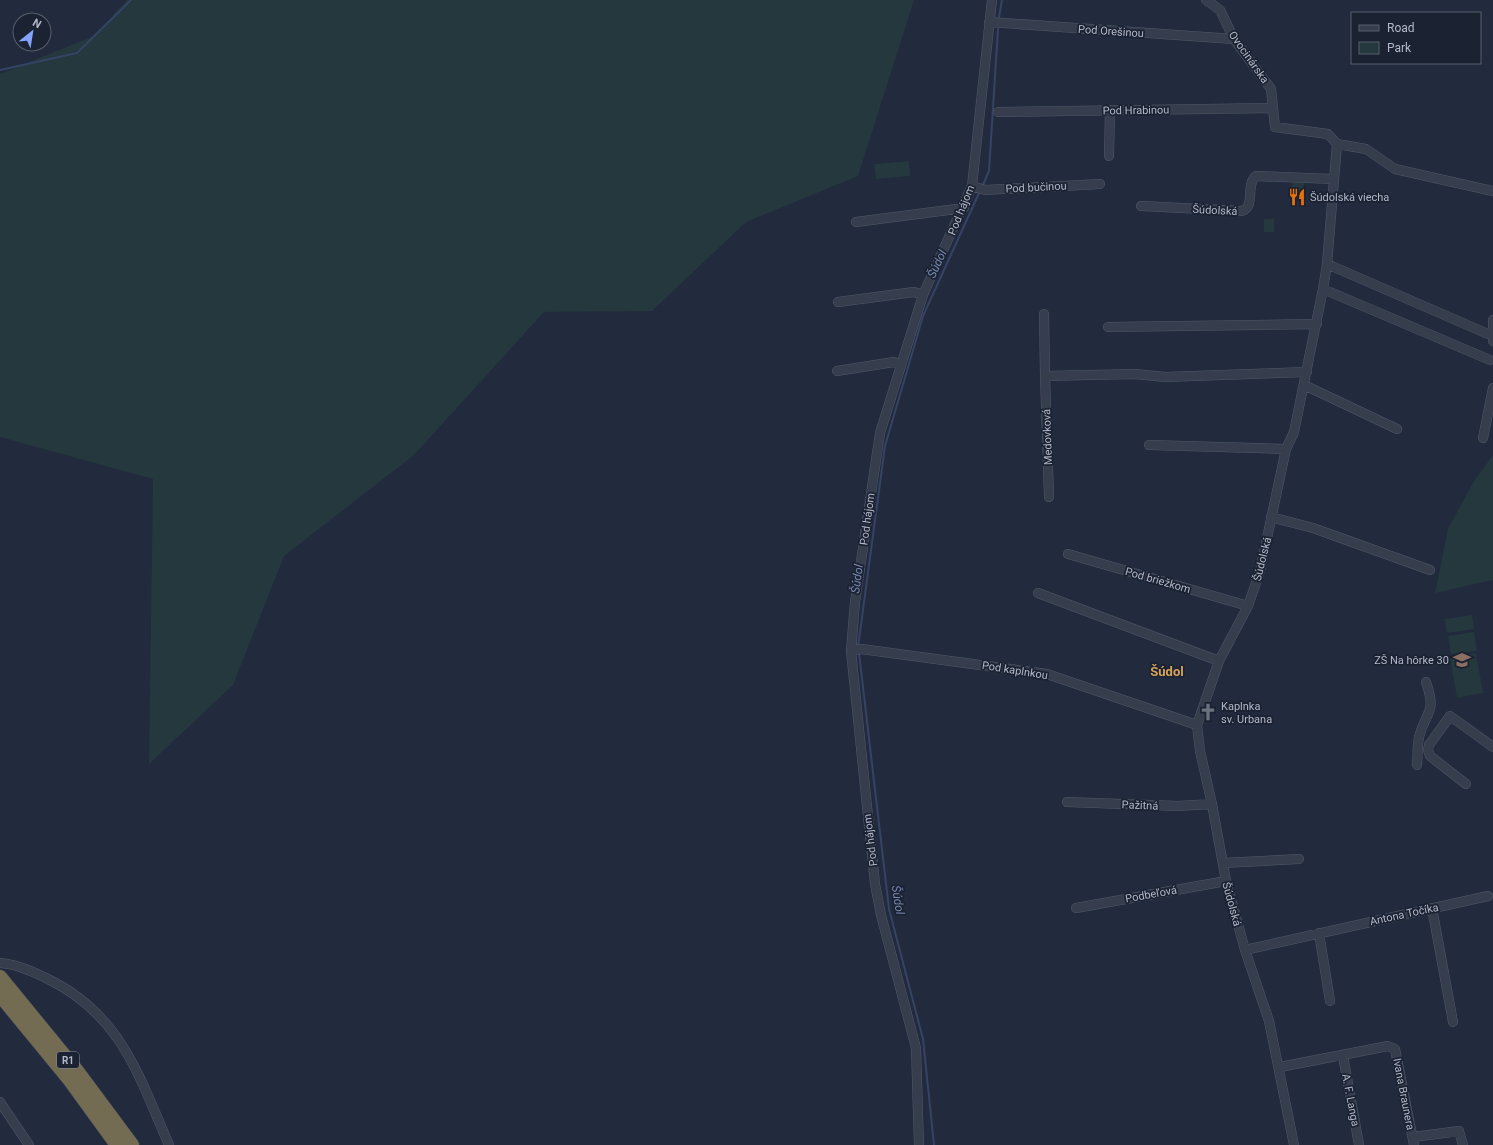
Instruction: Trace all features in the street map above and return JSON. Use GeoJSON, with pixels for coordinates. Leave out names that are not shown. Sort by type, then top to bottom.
{"type":"FeatureCollection","features":[{"type":"Feature","properties":{"kind":"highway","name":"R1"},"geometry":{"type":"LineString","coordinates":[[0,978],[77,1070],[132,1145]]}},
{"type":"Feature","properties":{"kind":"highway","name":"R1"},"geometry":{"type":"LineString","coordinates":[[0,995],[69,1079],[117,1145]]}},
{"type":"Feature","properties":{"kind":"street","name":"Pod hájom"},"geometry":{"type":"LineString","coordinates":[[919,1145],[916,1048],[881,915],[876,884],[855,650],[854,602],[880,433],[900,365],[924,295],[964,208],[979,188],[989,22],[992,0]]}},
{"type":"Feature","properties":{"kind":"street","name":"Ovocinárska"},"geometry":{"type":"LineString","coordinates":[[1206,0],[1220,10],[1234,40],[1271,89],[1275,127],[1328,134],[1337,144]]}},
{"type":"Feature","properties":{"kind":"street","name":"Pod Orešinou"},"geometry":{"type":"LineString","coordinates":[[989,22],[1234,40]]}},
{"type":"Feature","properties":{"kind":"street","name":"Pod Hrabinou"},"geometry":{"type":"LineString","coordinates":[[998,112],[1273,108]]}},
{"type":"Feature","properties":{"kind":"street"},"geometry":{"type":"LineString","coordinates":[[1109,156],[1110,110]]}},
{"type":"Feature","properties":{"kind":"street"},"geometry":{"type":"LineString","coordinates":[[1337,144],[1366,149],[1395,169],[1493,191]]}},
{"type":"Feature","properties":{"kind":"street","name":"Šúdolská"},"geometry":{"type":"LineString","coordinates":[[1294,1145],[1280,1067],[1269,1021],[1245,950],[1226,881],[1212,804],[1200,751],[1198,725],[1219,661],[1248,606],[1260,571],[1286,449],[1294,432],[1317,324],[1327,264],[1337,144]]}},
{"type":"Feature","properties":{"kind":"street","name":"Šúdolská"},"geometry":{"type":"LineString","coordinates":[[1141,206],[1242,211],[1246,210],[1249,205],[1250,184],[1252,179],[1256,176],[1334,179]]}},
{"type":"Feature","properties":{"kind":"street","name":"Pod bučinou"},"geometry":{"type":"LineString","coordinates":[[979,188],[1100,184]]}},
{"type":"Feature","properties":{"kind":"street"},"geometry":{"type":"LineString","coordinates":[[856,222],[964,208]]}},
{"type":"Feature","properties":{"kind":"street"},"geometry":{"type":"LineString","coordinates":[[1327,264],[1490,338],[1493,320]]}},
{"type":"Feature","properties":{"kind":"street"},"geometry":{"type":"LineString","coordinates":[[1323,289],[1490,360]]}},
{"type":"Feature","properties":{"kind":"street"},"geometry":{"type":"LineString","coordinates":[[838,302],[914,292],[924,295]]}},
{"type":"Feature","properties":{"kind":"street","name":"Medovková"},"geometry":{"type":"LineString","coordinates":[[1044,314],[1049,497]]}},
{"type":"Feature","properties":{"kind":"street"},"geometry":{"type":"LineString","coordinates":[[1108,327],[1317,324]]}},
{"type":"Feature","properties":{"kind":"street"},"geometry":{"type":"LineString","coordinates":[[837,370],[894,362],[900,365]]}},
{"type":"Feature","properties":{"kind":"street"},"geometry":{"type":"LineString","coordinates":[[1046,376],[1134,374],[1165,377],[1307,372]]}},
{"type":"Feature","properties":{"kind":"street"},"geometry":{"type":"LineString","coordinates":[[1304,385],[1397,429]]}},
{"type":"Feature","properties":{"kind":"street"},"geometry":{"type":"LineString","coordinates":[[1483,438],[1491,415],[1493,388]]}},
{"type":"Feature","properties":{"kind":"street"},"geometry":{"type":"LineString","coordinates":[[1149,445],[1286,449]]}},
{"type":"Feature","properties":{"kind":"street"},"geometry":{"type":"LineString","coordinates":[[1271,517],[1313,528],[1430,570]]}},
{"type":"Feature","properties":{"kind":"street","name":"Pod briežkom"},"geometry":{"type":"LineString","coordinates":[[1068,554],[1248,606]]}},
{"type":"Feature","properties":{"kind":"street"},"geometry":{"type":"LineString","coordinates":[[1038,593],[1219,661]]}},
{"type":"Feature","properties":{"kind":"street","name":"Pod kaplnkou"},"geometry":{"type":"LineString","coordinates":[[855,650],[1047,674],[1198,725]]}},
{"type":"Feature","properties":{"kind":"street"},"geometry":{"type":"LineString","coordinates":[[1417,765],[1420,736],[1431,708],[1431,695],[1426,682]]}},
{"type":"Feature","properties":{"kind":"street"},"geometry":{"type":"LineString","coordinates":[[1466,784],[1430,756],[1428,750],[1429,745],[1450,716],[1493,747]]}},
{"type":"Feature","properties":{"kind":"street"},"geometry":{"type":"LineString","coordinates":[[1418,749],[1428,750]]}},
{"type":"Feature","properties":{"kind":"street","name":"Pažitná"},"geometry":{"type":"LineString","coordinates":[[1067,802],[1178,806],[1212,804]]}},
{"type":"Feature","properties":{"kind":"street"},"geometry":{"type":"LineString","coordinates":[[1223,862],[1300,859]]}},
{"type":"Feature","properties":{"kind":"street","name":"Podbeľová"},"geometry":{"type":"LineString","coordinates":[[1076,908],[1226,881]]}},
{"type":"Feature","properties":{"kind":"street","name":"Antona Točíka"},"geometry":{"type":"LineString","coordinates":[[1245,950],[1488,896]]}},
{"type":"Feature","properties":{"kind":"street"},"geometry":{"type":"LineString","coordinates":[[1432,908],[1453,1022]]}},
{"type":"Feature","properties":{"kind":"street"},"geometry":{"type":"LineString","coordinates":[[1319,933],[1330,1001]]}},
{"type":"Feature","properties":{"kind":"street"},"geometry":{"type":"LineString","coordinates":[[0,963],[33,972],[61,985],[83,1001],[106,1021],[123,1045],[169,1145]]}},
{"type":"Feature","properties":{"kind":"street","name":"Ivana Braunera"},"geometry":{"type":"LineString","coordinates":[[1343,1056],[1388,1046],[1395,1048],[1413,1141]]}},
{"type":"Feature","properties":{"kind":"street"},"geometry":{"type":"LineString","coordinates":[[1280,1067],[1343,1056]]}},
{"type":"Feature","properties":{"kind":"street","name":"A. F. Langa"},"geometry":{"type":"LineString","coordinates":[[1343,1056],[1359,1145]]}},
{"type":"Feature","properties":{"kind":"street"},"geometry":{"type":"LineString","coordinates":[[0,1102],[29,1145]]}},
{"type":"Feature","properties":{"kind":"street"},"geometry":{"type":"LineString","coordinates":[[1413,1141],[1459,1131],[1463,1145]]}},
{"type":"Feature","properties":{"kind":"green space"},"geometry":{"type":"Polygon","coordinates":[[[127,0],[914,0],[858,176],[746,222],[652,311],[544,312],[414,455],[284,556],[233,685],[149,764],[153,479],[0,437],[0,74],[94,36],[127,0]]]}},
{"type":"Feature","properties":{"kind":"green space"},"geometry":{"type":"Polygon","coordinates":[[[909,161],[910,176],[876,179],[874,164],[909,161]]]}},
{"type":"Feature","properties":{"kind":"green space"},"geometry":{"type":"Polygon","coordinates":[[[1292,182],[1304,183],[1304,195],[1292,196],[1292,182]]]}},
{"type":"Feature","properties":{"kind":"green space"},"geometry":{"type":"Polygon","coordinates":[[[1264,219],[1274,219],[1274,232],[1264,232],[1264,219]]]}},
{"type":"Feature","properties":{"kind":"green space"},"geometry":{"type":"Polygon","coordinates":[[[1493,455],[1493,580],[1435,593],[1448,529],[1474,481],[1493,455]]]}},
{"type":"Feature","properties":{"kind":"green space"},"geometry":{"type":"Polygon","coordinates":[[[1472,615],[1474,629],[1447,633],[1445,619],[1472,615]]]}},
{"type":"Feature","properties":{"kind":"green space"},"geometry":{"type":"Polygon","coordinates":[[[1474,632],[1477,651],[1451,654],[1448,636],[1474,632]]]}},
{"type":"Feature","properties":{"kind":"green space"},"geometry":{"type":"Polygon","coordinates":[[[1476,653],[1483,693],[1457,698],[1450,657],[1476,653]]]}},
{"type":"Feature","properties":{"kind":"waterway"},"geometry":{"type":"LineString","coordinates":[[0,70],[77,53],[131,0]]}},
{"type":"Feature","properties":{"kind":"waterway","name":"Šúdol"},"geometry":{"type":"LineString","coordinates":[[999,17],[1002,0]]}},
{"type":"Feature","properties":{"kind":"waterway","name":"Šúdol"},"geometry":{"type":"LineString","coordinates":[[982,187],[989,171],[998,29]]}},
{"type":"Feature","properties":{"kind":"waterway","name":"Šúdol"},"geometry":{"type":"LineString","coordinates":[[858,647],[885,446],[923,316],[980,191]]}},
{"type":"Feature","properties":{"kind":"waterway","name":"Šúdol"},"geometry":{"type":"LineString","coordinates":[[859,653],[889,909],[923,1039],[934,1145]]}},
{"type":"Feature","properties":{"kind":"place","name":"Šúdolská viecha"},"geometry":{"type":"Point","coordinates":[1297,197]}},
{"type":"Feature","properties":{"kind":"place","name":"ZŠ Na hôrke 30"},"geometry":{"type":"Point","coordinates":[1462,660]}},
{"type":"Feature","properties":{"kind":"place","name":"Kaplnka sv. Urbana"},"geometry":{"type":"Point","coordinates":[1208,712]}},
{"type":"Feature","properties":{"kind":"district","name":"Šúdol"},"geometry":{"type":"Point","coordinates":[1167,671]}}]}
